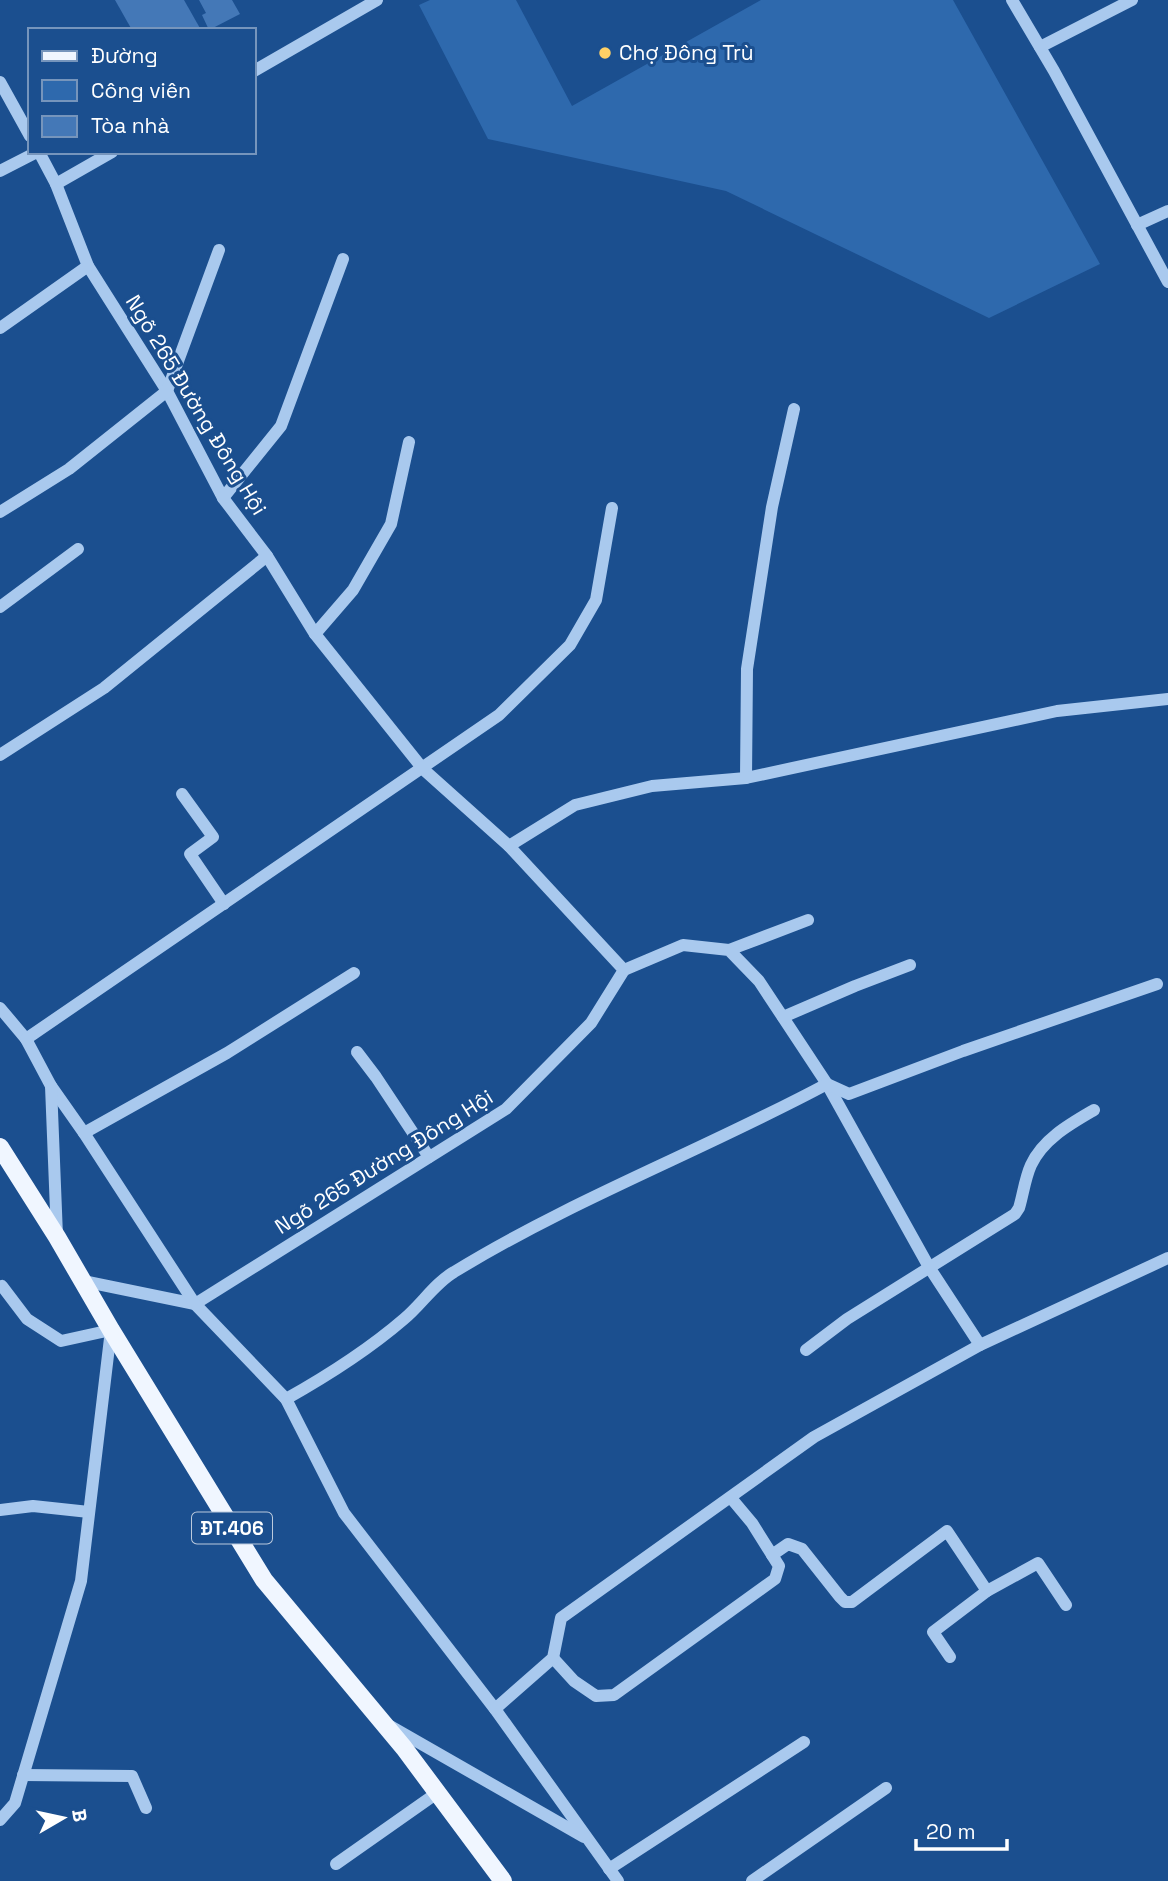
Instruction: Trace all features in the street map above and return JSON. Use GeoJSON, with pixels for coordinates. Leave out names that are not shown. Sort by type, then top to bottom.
{"type":"FeatureCollection","features":[{"type":"Feature","properties":{"kind":"main road","name":"ĐT.406"},"geometry":{"type":"LineString","coordinates":[[0,1147],[264,1580],[380,1720],[503,1881]]}},
{"type":"Feature","properties":{"kind":"street"},"geometry":{"type":"LineString","coordinates":[[256,70],[377,0]]}},
{"type":"Feature","properties":{"kind":"street"},"geometry":{"type":"LineString","coordinates":[[1012,0],[1168,282]]}},
{"type":"Feature","properties":{"kind":"street"},"geometry":{"type":"LineString","coordinates":[[1040,47],[1132,0]]}},
{"type":"Feature","properties":{"kind":"street"},"geometry":{"type":"LineString","coordinates":[[0,82],[28,132]]}},
{"type":"Feature","properties":{"kind":"street"},"geometry":{"type":"LineString","coordinates":[[0,172],[34,154]]}},
{"type":"Feature","properties":{"kind":"street","name":"Ngõ 265 Đường Đông Hội"},"geometry":{"type":"LineString","coordinates":[[39,154],[56,184],[88,266],[167,391],[223,498],[267,556],[315,634],[423,769],[509,846],[624,970],[591,1023],[506,1109],[195,1304]]}},
{"type":"Feature","properties":{"kind":"street"},"geometry":{"type":"LineString","coordinates":[[56,184],[108,154]]}},
{"type":"Feature","properties":{"kind":"street"},"geometry":{"type":"LineString","coordinates":[[1137,225],[1168,211]]}},
{"type":"Feature","properties":{"kind":"street"},"geometry":{"type":"LineString","coordinates":[[0,512],[69,469],[167,391],[219,250]]}},
{"type":"Feature","properties":{"kind":"street"},"geometry":{"type":"LineString","coordinates":[[223,498],[281,426],[343,259]]}},
{"type":"Feature","properties":{"kind":"street"},"geometry":{"type":"LineString","coordinates":[[0,328],[88,266]]}},
{"type":"Feature","properties":{"kind":"street"},"geometry":{"type":"LineString","coordinates":[[746,778],[747,669],[772,507],[794,409]]}},
{"type":"Feature","properties":{"kind":"street"},"geometry":{"type":"LineString","coordinates":[[315,634],[353,590],[391,524],[409,442]]}},
{"type":"Feature","properties":{"kind":"street"},"geometry":{"type":"LineString","coordinates":[[26,1039],[499,715],[570,645],[596,600],[612,508]]}},
{"type":"Feature","properties":{"kind":"street"},"geometry":{"type":"LineString","coordinates":[[0,607],[78,549]]}},
{"type":"Feature","properties":{"kind":"street"},"geometry":{"type":"LineString","coordinates":[[0,755],[104,688],[267,556]]}},
{"type":"Feature","properties":{"kind":"street"},"geometry":{"type":"LineString","coordinates":[[509,846],[575,805],[652,786],[746,778],[1057,711],[1168,699]]}},
{"type":"Feature","properties":{"kind":"street"},"geometry":{"type":"LineString","coordinates":[[182,794],[213,837],[190,854],[224,904]]}},
{"type":"Feature","properties":{"kind":"street"},"geometry":{"type":"LineString","coordinates":[[624,970],[683,945],[730,950],[808,920]]}},
{"type":"Feature","properties":{"kind":"street"},"geometry":{"type":"LineString","coordinates":[[730,950],[759,981],[827,1084],[929,1267],[980,1345]]}},
{"type":"Feature","properties":{"kind":"street"},"geometry":{"type":"LineString","coordinates":[[783,1017],[910,965]]}},
{"type":"Feature","properties":{"kind":"street"},"geometry":{"type":"LineString","coordinates":[[84,1133],[227,1053],[354,974]]}},
{"type":"Feature","properties":{"kind":"street"},"geometry":{"type":"LineString","coordinates":[[827,1084],[849,1094],[963,1051],[1157,984]]}},
{"type":"Feature","properties":{"kind":"street"},"geometry":{"type":"LineString","coordinates":[[0,1008],[26,1039],[51,1086],[195,1304],[286,1399],[344,1513],[495,1709],[618,1881]]}},
{"type":"Feature","properties":{"kind":"street"},"geometry":{"type":"LineString","coordinates":[[357,1052],[429,1157]]}},
{"type":"Feature","properties":{"kind":"street"},"geometry":{"type":"LineString","coordinates":[[286,1399],[358,1354],[405,1319],[451,1274],[589,1198],[781,1109],[827,1084]]}},
{"type":"Feature","properties":{"kind":"street"},"geometry":{"type":"LineString","coordinates":[[51,1086],[57,1237]]}},
{"type":"Feature","properties":{"kind":"street"},"geometry":{"type":"LineString","coordinates":[[806,1350],[846,1319],[1017,1212],[1031,1165],[1043,1147],[1062,1129],[1094,1110]]}},
{"type":"Feature","properties":{"kind":"street"},"geometry":{"type":"LineString","coordinates":[[495,1709],[553,1658],[561,1618],[814,1437],[980,1345],[1168,1258]]}},
{"type":"Feature","properties":{"kind":"street"},"geometry":{"type":"LineString","coordinates":[[83,1281],[195,1304]]}},
{"type":"Feature","properties":{"kind":"street"},"geometry":{"type":"LineString","coordinates":[[0,1287],[2,1286],[27,1319],[61,1341],[111,1330],[81,1581],[15,1803],[0,1820]]}},
{"type":"Feature","properties":{"kind":"street"},"geometry":{"type":"LineString","coordinates":[[553,1658],[574,1681],[596,1696],[614,1695],[775,1579],[779,1566],[752,1523],[731,1498]]}},
{"type":"Feature","properties":{"kind":"street"},"geometry":{"type":"LineString","coordinates":[[0,1510],[33,1506],[89,1512]]}},
{"type":"Feature","properties":{"kind":"street"},"geometry":{"type":"LineString","coordinates":[[772,1555],[788,1544],[802,1549],[840,1597],[845,1602],[852,1602],[947,1531],[987,1591]]}},
{"type":"Feature","properties":{"kind":"street"},"geometry":{"type":"LineString","coordinates":[[950,1657],[933,1632],[987,1591],[1038,1563],[1066,1605]]}},
{"type":"Feature","properties":{"kind":"street"},"geometry":{"type":"LineString","coordinates":[[380,1720],[587,1839]]}},
{"type":"Feature","properties":{"kind":"street"},"geometry":{"type":"LineString","coordinates":[[609,1869],[804,1742]]}},
{"type":"Feature","properties":{"kind":"street"},"geometry":{"type":"LineString","coordinates":[[23,1775],[132,1776],[146,1808]]}},
{"type":"Feature","properties":{"kind":"street"},"geometry":{"type":"LineString","coordinates":[[752,1881],[886,1788]]}},
{"type":"Feature","properties":{"kind":"street"},"geometry":{"type":"LineString","coordinates":[[336,1864],[437,1793]]}},
{"type":"Feature","properties":{"kind":"green space"},"geometry":{"type":"Polygon","coordinates":[[[430,0],[516,0],[572,106],[761,0],[953,0],[1100,264],[989,318],[726,191],[488,139],[419,5],[430,0]]]}},
{"type":"Feature","properties":{"kind":"building"},"geometry":{"type":"Polygon","coordinates":[[[115,0],[184,0],[200,28],[131,28],[115,0]]]}},
{"type":"Feature","properties":{"kind":"building"},"geometry":{"type":"Polygon","coordinates":[[[199,0],[232,0],[240,14],[208,28],[202,15],[206,13],[199,0]]]}},
{"type":"Feature","properties":{"kind":"place","name":"Chợ Đông Trù"},"geometry":{"type":"Point","coordinates":[605,53]}}]}
